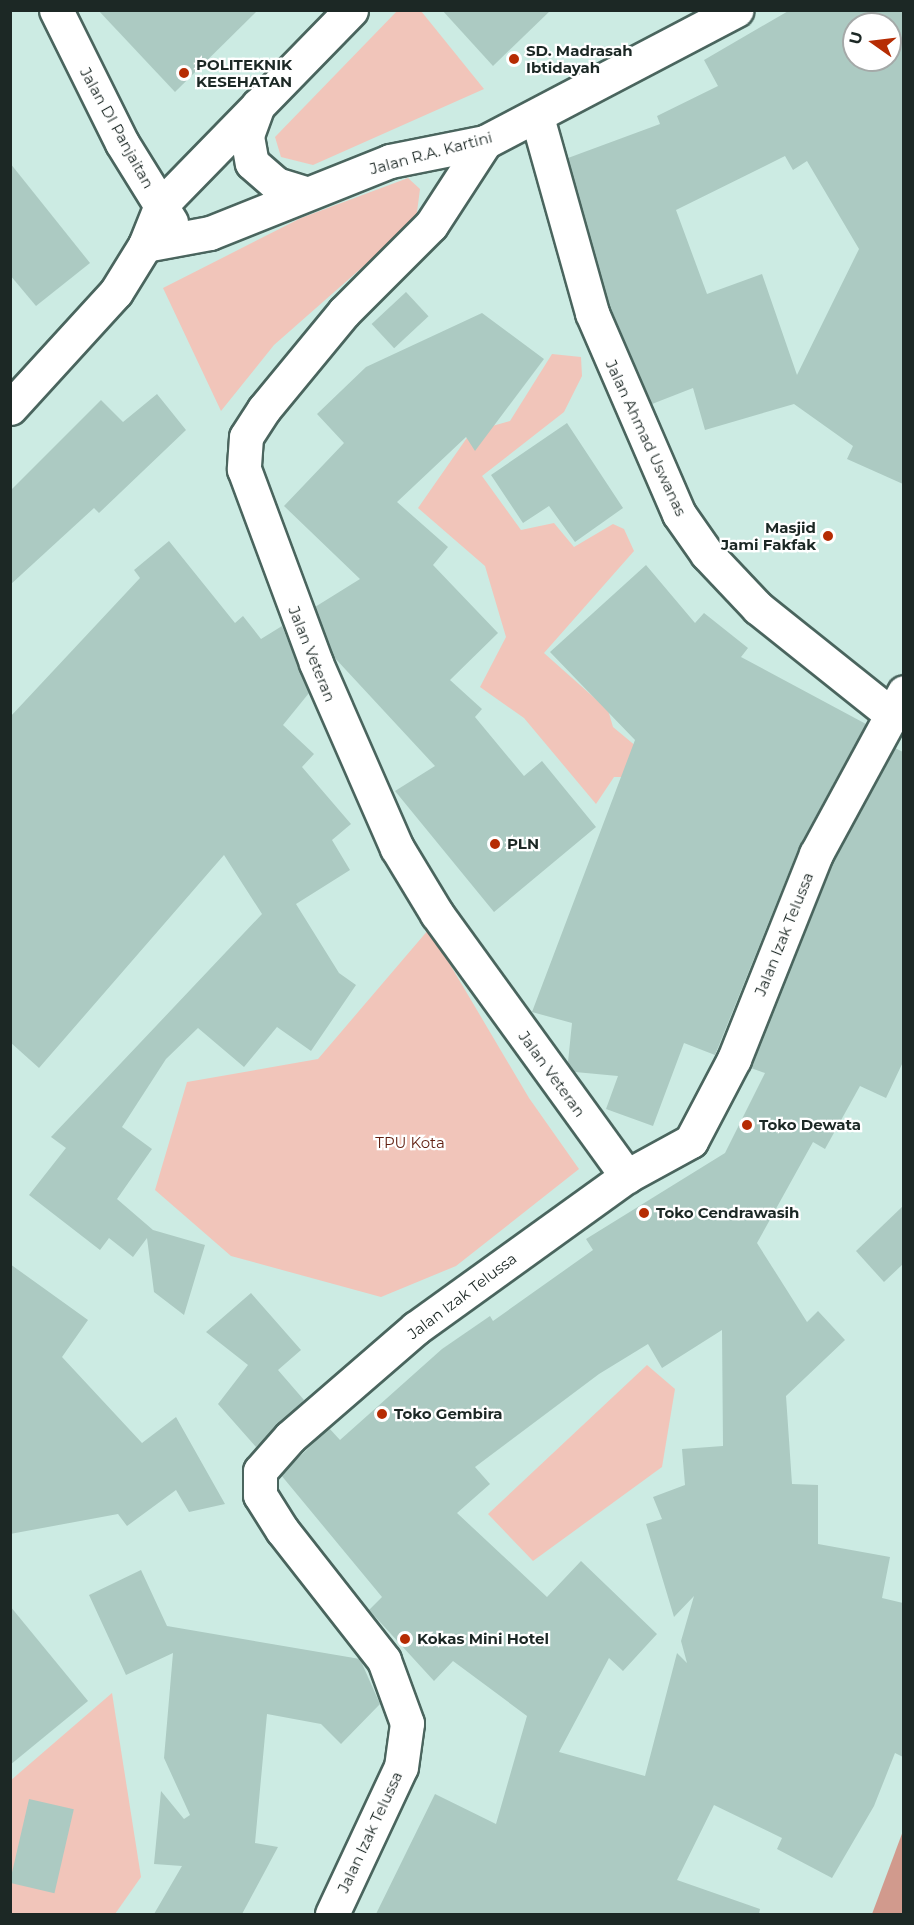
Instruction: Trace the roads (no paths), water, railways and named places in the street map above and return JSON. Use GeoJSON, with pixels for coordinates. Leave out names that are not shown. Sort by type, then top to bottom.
{"type":"FeatureCollection","features":[{"type":"Feature","properties":{"kind":"main road","name":"Jalan DI Panjaitan"},"geometry":{"type":"LineString","coordinates":[[56,10],[122,143],[184,242]]}},
{"type":"Feature","properties":{"kind":"main road"},"geometry":{"type":"LineString","coordinates":[[10,408],[116,292],[145,244],[161,205],[351,10]]}},
{"type":"Feature","properties":{"kind":"main road","name":"Jalan R.A. Kartini"},"geometry":{"type":"LineString","coordinates":[[145,244],[184,242],[303,192],[390,161],[485,142],[537,117],[736,10]]}},
{"type":"Feature","properties":{"kind":"main road"},"geometry":{"type":"LineString","coordinates":[[258,104],[247,136],[252,163],[276,184],[303,192]]}},
{"type":"Feature","properties":{"kind":"main road","name":"Jalan Ahmad Uswanas"},"geometry":{"type":"LineString","coordinates":[[537,117],[592,313],[679,514],[707,554],[758,608],[897,703]]}},
{"type":"Feature","properties":{"kind":"main road","name":"Jalan Veteran"},"geometry":{"type":"LineString","coordinates":[[485,142],[431,225],[344,312],[264,409],[246,437],[244,469],[304,633],[397,848],[437,914],[627,1176]]}},
{"type":"Feature","properties":{"kind":"main road","name":"Jalan Izak Telussa"},"geometry":{"type":"LineString","coordinates":[[332,1914],[401,1767],[407,1723],[384,1660],[282,1530],[260,1495],[260,1471],[299,1429],[416,1328],[627,1176],[691,1141],[703,1122],[816,854],[897,703]]}},
{"type":"Feature","properties":{"kind":"place","name":"SD. Madrasah Ibtidayah"},"geometry":{"type":"Point","coordinates":[514,59]}},
{"type":"Feature","properties":{"kind":"place","name":"POLITEKNIK KESEHATAN"},"geometry":{"type":"Point","coordinates":[184,73]}},
{"type":"Feature","properties":{"kind":"place","name":"Masjid Jami Fakfak"},"geometry":{"type":"Point","coordinates":[828,536]}},
{"type":"Feature","properties":{"kind":"place","name":"PLN"},"geometry":{"type":"Point","coordinates":[495,844]}},
{"type":"Feature","properties":{"kind":"place","name":"Toko Dewata"},"geometry":{"type":"Point","coordinates":[747,1125]}},
{"type":"Feature","properties":{"kind":"place","name":"Toko Cendrawasih"},"geometry":{"type":"Point","coordinates":[644,1213]}},
{"type":"Feature","properties":{"kind":"place","name":"Toko Gembira"},"geometry":{"type":"Point","coordinates":[382,1414]}},
{"type":"Feature","properties":{"kind":"place","name":"Kokas Mini Hotel"},"geometry":{"type":"Point","coordinates":[405,1639]}},
{"type":"Feature","properties":{"kind":"park label","name":"TPU Kota"},"geometry":{"type":"Point","coordinates":[410,1143]}}]}
